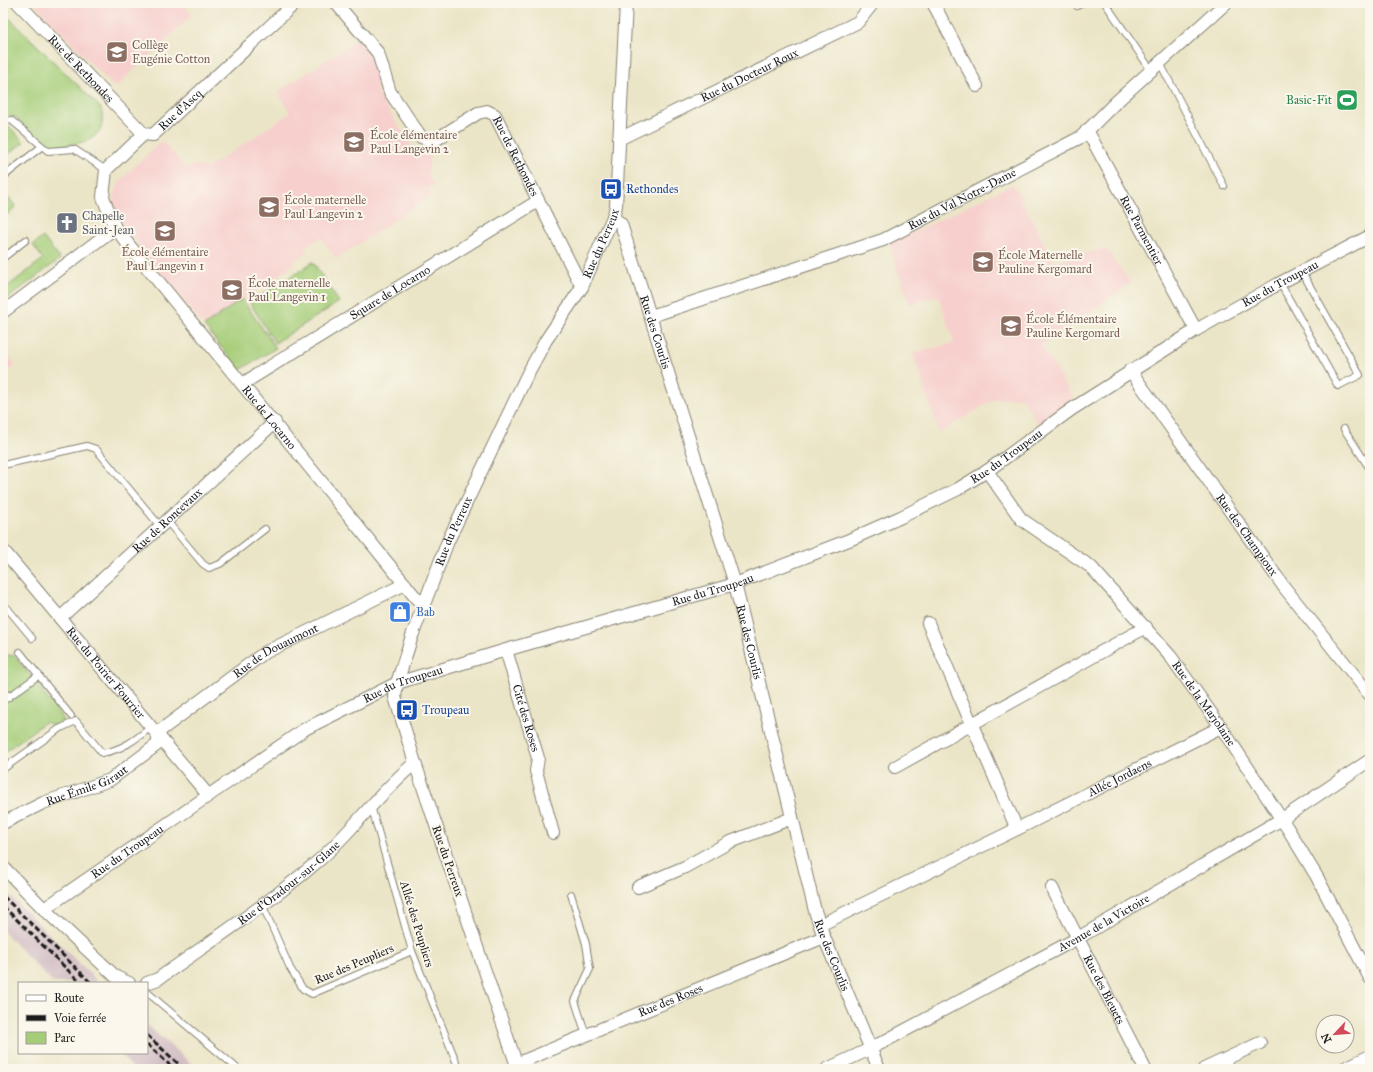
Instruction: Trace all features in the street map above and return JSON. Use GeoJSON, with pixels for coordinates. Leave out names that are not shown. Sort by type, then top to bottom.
{"type":"FeatureCollection","features":[{"type":"Feature","properties":{"kind":"street","name":"Rue de Rethondes"},"geometry":{"type":"LineString","coordinates":[[18,3],[144,134]]}},
{"type":"Feature","properties":{"kind":"street","name":"Rue d'Ascq"},"geometry":{"type":"LineString","coordinates":[[106,170],[144,134],[153,135],[295,3]]}},
{"type":"Feature","properties":{"kind":"street","name":"Rue de Rethondes"},"geometry":{"type":"LineString","coordinates":[[336,3],[378,53],[390,92],[421,137],[429,140],[436,139],[478,113],[487,111],[495,114],[582,287]]}},
{"type":"Feature","properties":{"kind":"street","name":"Rue du Perreux"},"geometry":{"type":"LineString","coordinates":[[517,1067],[395,697],[397,683],[412,636],[448,541],[527,375],[546,340],[582,287],[613,217],[616,206],[626,3]]}},
{"type":"Feature","properties":{"kind":"street","name":"Rue du Docteur Roux"},"geometry":{"type":"LineString","coordinates":[[619,140],[858,22],[873,3]]}},
{"type":"Feature","properties":{"kind":"street"},"geometry":{"type":"LineString","coordinates":[[933,3],[976,86]]}},
{"type":"Feature","properties":{"kind":"street","name":"Rue du Val Notre-Dame"},"geometry":{"type":"LineString","coordinates":[[651,316],[884,240],[1080,138],[1155,67],[1226,3]]}},
{"type":"Feature","properties":{"kind":"street","name":"Rue Parmentier"},"geometry":{"type":"LineString","coordinates":[[1087,130],[1196,330]]}},
{"type":"Feature","properties":{"kind":"street"},"geometry":{"type":"LineString","coordinates":[[3,312],[116,228],[103,197],[106,170]]}},
{"type":"Feature","properties":{"kind":"street","name":"Square de Locarno"},"geometry":{"type":"LineString","coordinates":[[242,384],[538,201]]}},
{"type":"Feature","properties":{"kind":"street","name":"Rue des Courlis"},"geometry":{"type":"LineString","coordinates":[[613,217],[621,224],[735,584],[792,818],[820,925],[879,1069]]}},
{"type":"Feature","properties":{"kind":"street","name":"Rue de Locarno"},"geometry":{"type":"LineString","coordinates":[[116,228],[242,384],[275,422],[416,598],[424,605]]}},
{"type":"Feature","properties":{"kind":"street","name":"Rue du Troupeau"},"geometry":{"type":"LineString","coordinates":[[44,909],[305,729],[397,683],[735,584],[849,540],[901,517],[958,489],[987,471],[1072,409],[1130,370],[1196,330],[1280,283],[1370,236]]}},
{"type":"Feature","properties":{"kind":"street","name":"Rue des Champioux"},"geometry":{"type":"LineString","coordinates":[[1130,370],[1284,587],[1370,695]]}},
{"type":"Feature","properties":{"kind":"street","name":"Rue de Roncevaux"},"geometry":{"type":"LineString","coordinates":[[60,618],[275,422]]}},
{"type":"Feature","properties":{"kind":"street","name":"Rue de la Marjolaine"},"geometry":{"type":"LineString","coordinates":[[987,471],[1021,519],[1091,567],[1146,627],[1171,657],[1221,727],[1282,819],[1317,877],[1370,978]]}},
{"type":"Feature","properties":{"kind":"street","name":"Rue du Poirier Fourrier"},"geometry":{"type":"LineString","coordinates":[[4,554],[60,618],[208,795]]}},
{"type":"Feature","properties":{"kind":"street","name":"Rue de Douaumont"},"geometry":{"type":"LineString","coordinates":[[155,732],[161,730],[264,653],[405,584]]}},
{"type":"Feature","properties":{"kind":"street"},"geometry":{"type":"LineString","coordinates":[[928,623],[1017,829]]}},
{"type":"Feature","properties":{"kind":"street"},"geometry":{"type":"LineString","coordinates":[[895,767],[1046,681],[1146,627]]}},
{"type":"Feature","properties":{"kind":"street","name":"Cité des Roses"},"geometry":{"type":"LineString","coordinates":[[506,650],[538,758],[536,772],[553,833]]}},
{"type":"Feature","properties":{"kind":"street","name":"Allée Jordaens"},"geometry":{"type":"LineString","coordinates":[[820,925],[1221,727]]}},
{"type":"Feature","properties":{"kind":"street","name":"Rue Émile Giraut"},"geometry":{"type":"LineString","coordinates":[[3,823],[43,803],[110,780],[158,744],[155,732]]}},
{"type":"Feature","properties":{"kind":"street","name":"Avenue de la Victoire"},"geometry":{"type":"LineString","coordinates":[[826,1069],[870,1049],[1078,938],[1282,819],[1370,760]]}},
{"type":"Feature","properties":{"kind":"street","name":"Rue d'Oradour-sur-Glane"},"geometry":{"type":"LineString","coordinates":[[148,984],[158,979],[318,862],[371,806],[416,763]]}},
{"type":"Feature","properties":{"kind":"street"},"geometry":{"type":"LineString","coordinates":[[638,887],[685,867],[728,843],[792,818]]}},
{"type":"Feature","properties":{"kind":"street"},"geometry":{"type":"LineString","coordinates":[[3,867],[44,909],[116,977],[127,982]]}},
{"type":"Feature","properties":{"kind":"street","name":"Rue des Bleuets"},"geometry":{"type":"LineString","coordinates":[[1052,888],[1145,1069]]}},
{"type":"Feature","properties":{"kind":"street","name":"Rue des Roses"},"geometry":{"type":"LineString","coordinates":[[517,1067],[586,1035],[824,937]]}},
{"type":"Feature","properties":{"kind":"street"},"geometry":{"type":"LineString","coordinates":[[1204,1069],[1260,1043]]}},
{"type":"Feature","properties":{"kind":"street"},"geometry":{"type":"LineString","coordinates":[[1343,1069],[1370,1056]]}},
{"type":"Feature","properties":{"kind":"lane"},"geometry":{"type":"LineString","coordinates":[[1105,3],[1155,67],[1224,186]]}},
{"type":"Feature","properties":{"kind":"lane"},"geometry":{"type":"LineString","coordinates":[[11,120],[41,147],[48,151],[74,149],[106,170]]}},
{"type":"Feature","properties":{"kind":"lane"},"geometry":{"type":"LineString","coordinates":[[3,177],[41,147]]}},
{"type":"Feature","properties":{"kind":"lane"},"geometry":{"type":"LineString","coordinates":[[3,258],[26,240]]}},
{"type":"Feature","properties":{"kind":"lane"},"geometry":{"type":"LineString","coordinates":[[1280,283],[1338,386],[1360,374],[1302,272]]}},
{"type":"Feature","properties":{"kind":"lane"},"geometry":{"type":"LineString","coordinates":[[1344,429],[1370,469]]}},
{"type":"Feature","properties":{"kind":"lane"},"geometry":{"type":"LineString","coordinates":[[3,465],[87,446],[92,447],[163,523],[203,564],[209,568],[220,564],[265,529]]}},
{"type":"Feature","properties":{"kind":"lane"},"geometry":{"type":"LineString","coordinates":[[3,603],[32,638]]}},
{"type":"Feature","properties":{"kind":"lane"},"geometry":{"type":"LineString","coordinates":[[20,652],[71,716]]}},
{"type":"Feature","properties":{"kind":"lane"},"geometry":{"type":"LineString","coordinates":[[3,690],[6,699],[39,675]]}},
{"type":"Feature","properties":{"kind":"lane"},"geometry":{"type":"LineString","coordinates":[[3,769],[59,729],[76,721],[102,753],[114,751],[127,746],[155,732]]}},
{"type":"Feature","properties":{"kind":"lane","name":"Allée des Peupliers"},"geometry":{"type":"LineString","coordinates":[[371,806],[412,951],[460,1069]]}},
{"type":"Feature","properties":{"kind":"lane"},"geometry":{"type":"LineString","coordinates":[[571,894],[586,944],[590,969],[575,1001],[586,1035]]}},
{"type":"Feature","properties":{"kind":"lane","name":"Rue des Peupliers"},"geometry":{"type":"LineString","coordinates":[[262,904],[290,968],[302,989],[312,994],[412,951]]}},
{"type":"Feature","properties":{"kind":"lane"},"geometry":{"type":"LineString","coordinates":[[148,993],[238,1069]]}},
{"type":"Feature","properties":{"kind":"shaded area","name":"Collège Eugénie Cotton"},"geometry":{"type":"Polygon","coordinates":[[[33,3],[182,3],[192,15],[115,88],[33,3]]]}},
{"type":"Feature","properties":{"kind":"shaded area"},"geometry":{"type":"Polygon","coordinates":[[[357,40],[375,61],[378,94],[415,151],[430,154],[428,177],[434,185],[428,189],[432,195],[336,259],[321,237],[304,247],[307,252],[293,262],[294,264],[204,326],[118,220],[113,201],[119,182],[160,142],[165,143],[185,168],[197,165],[208,168],[290,113],[278,92],[357,40]]]}},
{"type":"Feature","properties":{"kind":"shaded area"},"geometry":{"type":"Polygon","coordinates":[[[1013,184],[1055,263],[1105,248],[1131,283],[1041,345],[1073,398],[1039,425],[1023,398],[995,399],[939,433],[913,353],[954,343],[938,295],[910,305],[889,244],[1013,184]]]}},
{"type":"Feature","properties":{"kind":"shaded area"},"geometry":{"type":"Polygon","coordinates":[[[3,349],[16,365],[3,375],[3,349]]]}},
{"type":"Feature","properties":{"kind":"shaded area"},"geometry":{"type":"Polygon","coordinates":[[[3,889],[98,982],[52,982],[3,931],[3,889]]]}},
{"type":"Feature","properties":{"kind":"shaded area"},"geometry":{"type":"Polygon","coordinates":[[[148,1026],[197,1069],[134,1069],[120,1054],[148,1054],[148,1026]]]}},
{"type":"Feature","properties":{"kind":"green space"},"geometry":{"type":"Polygon","coordinates":[[[3,12],[101,108],[102,120],[100,129],[95,136],[79,143],[48,147],[14,116],[7,124],[24,142],[3,158],[3,12]]]}},
{"type":"Feature","properties":{"kind":"green space"},"geometry":{"type":"Polygon","coordinates":[[[4,192],[16,207],[5,216],[3,224],[4,192]]]}},
{"type":"Feature","properties":{"kind":"green space"},"geometry":{"type":"Polygon","coordinates":[[[43,237],[60,259],[3,302],[3,290],[43,259],[33,245],[43,237]]]}},
{"type":"Feature","properties":{"kind":"green space"},"geometry":{"type":"Polygon","coordinates":[[[313,262],[339,302],[275,343],[250,303],[313,262]]]}},
{"type":"Feature","properties":{"kind":"green space"},"geometry":{"type":"Polygon","coordinates":[[[242,299],[276,348],[240,370],[204,326],[242,299]]]}},
{"type":"Feature","properties":{"kind":"green space"},"geometry":{"type":"Polygon","coordinates":[[[7,655],[15,656],[64,720],[56,726],[45,722],[3,753],[3,659],[7,655]]]}},
{"type":"Feature","properties":{"kind":"railway"},"geometry":{"type":"LineString","coordinates":[[3,896],[90,982]]}},
{"type":"Feature","properties":{"kind":"railway"},"geometry":{"type":"LineString","coordinates":[[3,906],[80,982]]}},
{"type":"Feature","properties":{"kind":"railway"},"geometry":{"type":"LineString","coordinates":[[148,1036],[184,1069]]}},
{"type":"Feature","properties":{"kind":"railway"},"geometry":{"type":"LineString","coordinates":[[148,1045],[174,1069]]}},
{"type":"Feature","properties":{"kind":"place","name":"Collège Eugénie Cotton"},"geometry":{"type":"Point","coordinates":[117,52]}},
{"type":"Feature","properties":{"kind":"place","name":"Basic-Fit"},"geometry":{"type":"Point","coordinates":[1347,100]}},
{"type":"Feature","properties":{"kind":"place","name":"École élémentaire Paul Langevin 2"},"geometry":{"type":"Point","coordinates":[354,142]}},
{"type":"Feature","properties":{"kind":"place","name":"Rethondes"},"geometry":{"type":"Point","coordinates":[611,189]}},
{"type":"Feature","properties":{"kind":"place","name":"École maternelle Paul Langevin 2"},"geometry":{"type":"Point","coordinates":[269,207]}},
{"type":"Feature","properties":{"kind":"place","name":"Chapelle Saint-Jean"},"geometry":{"type":"Point","coordinates":[67,223]}},
{"type":"Feature","properties":{"kind":"place","name":"École élémentaire Paul Langevin 1"},"geometry":{"type":"Point","coordinates":[165,231]}},
{"type":"Feature","properties":{"kind":"place","name":"École Maternelle Pauline Kergomard"},"geometry":{"type":"Point","coordinates":[983,262]}},
{"type":"Feature","properties":{"kind":"place","name":"École maternelle Paul Langevin 1"},"geometry":{"type":"Point","coordinates":[232,290]}},
{"type":"Feature","properties":{"kind":"place","name":"École Élémentaire Pauline Kergomard"},"geometry":{"type":"Point","coordinates":[1011,326]}},
{"type":"Feature","properties":{"kind":"place","name":"Bab"},"geometry":{"type":"Point","coordinates":[400,612]}},
{"type":"Feature","properties":{"kind":"place","name":"Troupeau"},"geometry":{"type":"Point","coordinates":[407,710]}}]}
